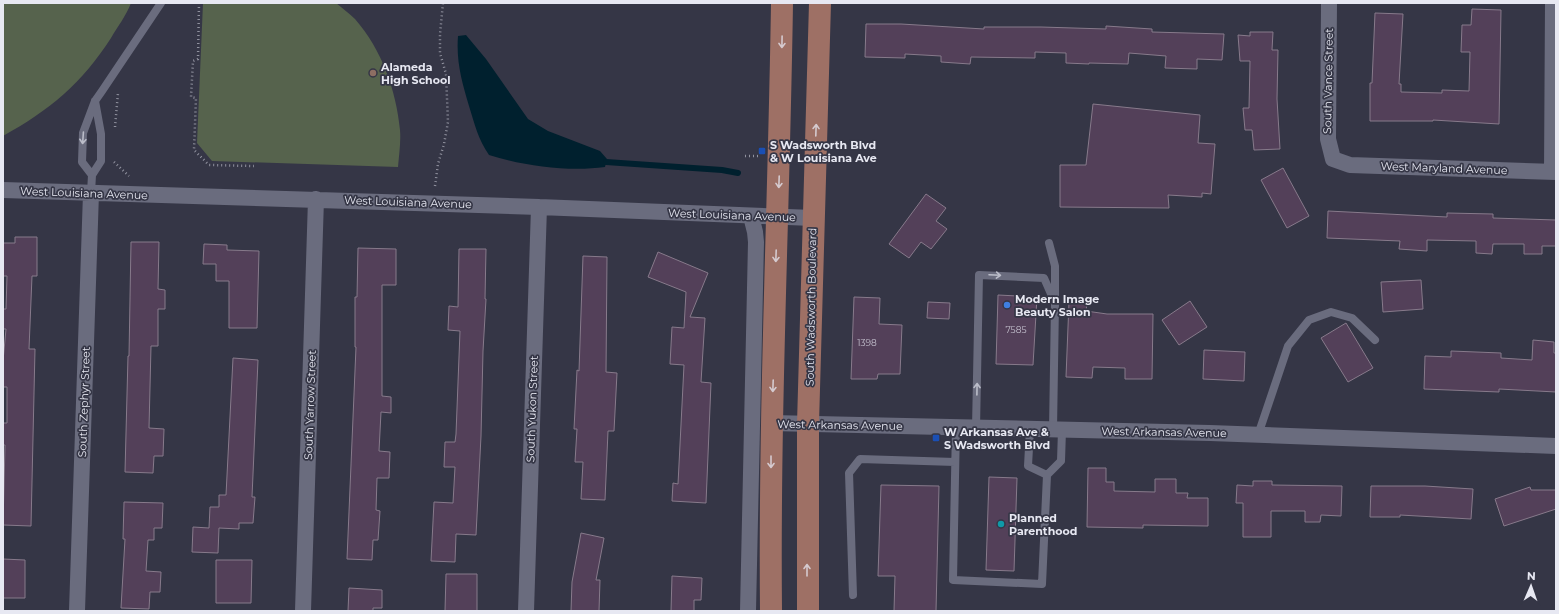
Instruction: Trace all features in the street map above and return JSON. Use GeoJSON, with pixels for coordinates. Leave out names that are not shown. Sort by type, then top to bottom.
{"type":"FeatureCollection","features":[{"type":"Feature","properties":{"kind":"main road"},"geometry":{"type":"LineString","coordinates":[[771,611],[772,423],[782,3]]}},
{"type":"Feature","properties":{"kind":"main road","name":"South Wadsworth Boulevard"},"geometry":{"type":"LineString","coordinates":[[808,611],[808,424],[820,3]]}},
{"type":"Feature","properties":{"kind":"street","name":"South Vance Street"},"geometry":{"type":"LineString","coordinates":[[1329,3],[1328,139],[1333,159]]}},
{"type":"Feature","properties":{"kind":"street"},"geometry":{"type":"LineString","coordinates":[[1553,3],[1554,172]]}},
{"type":"Feature","properties":{"kind":"street","name":"West Maryland Avenue"},"geometry":{"type":"LineString","coordinates":[[1333,159],[1350,165],[1554,172]]}},
{"type":"Feature","properties":{"kind":"street","name":"West Louisiana Avenue"},"geometry":{"type":"LineString","coordinates":[[3,190],[316,199],[813,218]]}},
{"type":"Feature","properties":{"kind":"street","name":"South Zephyr Street"},"geometry":{"type":"LineString","coordinates":[[77,611],[91,193]]}},
{"type":"Feature","properties":{"kind":"street","name":"South Yarrow Street"},"geometry":{"type":"LineString","coordinates":[[304,611],[316,199]]}},
{"type":"Feature","properties":{"kind":"street","name":"South Yukon Street"},"geometry":{"type":"LineString","coordinates":[[526,611],[539,207]]}},
{"type":"Feature","properties":{"kind":"street"},"geometry":{"type":"LineString","coordinates":[[748,611],[756,242],[751,216]]}},
{"type":"Feature","properties":{"kind":"street","name":"West Arkansas Avenue"},"geometry":{"type":"LineString","coordinates":[[772,423],[1258,435],[1556,446]]}},
{"type":"Feature","properties":{"kind":"lane"},"geometry":{"type":"LineString","coordinates":[[92,175],[82,162],[82,133],[96,101],[161,3]]}},
{"type":"Feature","properties":{"kind":"lane"},"geometry":{"type":"LineString","coordinates":[[91,193],[92,175],[101,161],[101,134],[96,101]]}},
{"type":"Feature","properties":{"kind":"lane"},"geometry":{"type":"LineString","coordinates":[[956,427],[954,580],[1042,584],[1048,475],[1061,461],[1058,430],[1055,266],[1049,243]]}},
{"type":"Feature","properties":{"kind":"lane"},"geometry":{"type":"LineString","coordinates":[[976,428],[979,275],[1044,278],[1055,303]]}},
{"type":"Feature","properties":{"kind":"lane"},"geometry":{"type":"LineString","coordinates":[[1258,435],[1288,346],[1309,320],[1332,312],[1352,318],[1376,340]]}},
{"type":"Feature","properties":{"kind":"lane"},"geometry":{"type":"LineString","coordinates":[[1030,429],[1028,466],[1048,475]]}},
{"type":"Feature","properties":{"kind":"lane"},"geometry":{"type":"LineString","coordinates":[[853,595],[849,473],[860,459],[955,462]]}},
{"type":"Feature","properties":{"kind":"path"},"geometry":{"type":"LineString","coordinates":[[199,3],[198,60],[193,61],[191,97],[196,98],[194,150],[209,165],[254,166]]}},
{"type":"Feature","properties":{"kind":"path"},"geometry":{"type":"LineString","coordinates":[[435,186],[438,164],[444,144],[448,122],[446,74],[440,53],[443,3]]}},
{"type":"Feature","properties":{"kind":"path"},"geometry":{"type":"LineString","coordinates":[[114,130],[119,92]]}},
{"type":"Feature","properties":{"kind":"path"},"geometry":{"type":"LineString","coordinates":[[112,160],[129,176]]}},
{"type":"Feature","properties":{"kind":"green space"},"geometry":{"type":"Polygon","coordinates":[[[3,3],[131,3],[122,21],[100,54],[76,82],[64,94],[36,116],[3,136],[3,3]]]}},
{"type":"Feature","properties":{"kind":"green space"},"geometry":{"type":"Polygon","coordinates":[[[203,3],[336,3],[348,13],[365,31],[373,44],[391,85],[400,130],[398,167],[212,161],[197,143],[203,3]]]}},
{"type":"Feature","properties":{"kind":"water"},"geometry":{"type":"Polygon","coordinates":[[[466,35],[486,59],[528,119],[548,131],[600,151],[607,159],[605,167],[577,169],[547,167],[489,155],[477,132],[460,72],[458,36],[466,35]]]}},
{"type":"Feature","properties":{"kind":"building"},"geometry":{"type":"Polygon","coordinates":[[[1472,9],[1501,10],[1499,124],[1433,120],[1370,121],[1370,83],[1372,83],[1375,13],[1403,14],[1399,84],[1401,84],[1401,92],[1442,93],[1442,90],[1469,91],[1470,52],[1461,52],[1462,25],[1471,25],[1472,9]]]}},
{"type":"Feature","properties":{"kind":"building"},"geometry":{"type":"Polygon","coordinates":[[[866,24],[901,24],[984,29],[984,27],[1041,27],[1106,29],[1106,26],[1152,29],[1152,32],[1224,34],[1222,60],[1197,59],[1197,69],[1165,68],[1166,56],[1129,53],[1128,64],[1066,63],[1066,53],[1035,52],[1035,58],[971,57],[970,64],[941,62],[941,56],[905,54],[905,58],[865,57],[866,24]]]}},
{"type":"Feature","properties":{"kind":"building"},"geometry":{"type":"Polygon","coordinates":[[[1250,32],[1273,32],[1272,50],[1278,50],[1277,99],[1280,149],[1254,150],[1252,130],[1245,130],[1243,108],[1249,108],[1250,61],[1240,61],[1238,35],[1250,36],[1250,32]]]}},
{"type":"Feature","properties":{"kind":"building"},"geometry":{"type":"Polygon","coordinates":[[[1093,104],[1200,115],[1198,143],[1215,144],[1211,194],[1202,193],[1202,197],[1168,195],[1169,208],[1060,207],[1060,165],[1086,165],[1093,104]]]}},
{"type":"Feature","properties":{"kind":"building"},"geometry":{"type":"Polygon","coordinates":[[[1283,168],[1309,216],[1287,228],[1261,180],[1283,168]]]}},
{"type":"Feature","properties":{"kind":"building"},"geometry":{"type":"Polygon","coordinates":[[[926,194],[946,208],[936,221],[947,229],[931,249],[921,242],[909,258],[889,244],[926,194]]]}},
{"type":"Feature","properties":{"kind":"building"},"geometry":{"type":"Polygon","coordinates":[[[1328,211],[1447,217],[1447,213],[1493,214],[1493,218],[1556,220],[1556,246],[1542,246],[1542,254],[1524,254],[1524,244],[1493,244],[1492,254],[1476,253],[1476,241],[1427,240],[1427,251],[1399,249],[1400,241],[1327,238],[1328,211]]]}},
{"type":"Feature","properties":{"kind":"building"},"geometry":{"type":"Polygon","coordinates":[[[15,237],[37,237],[37,276],[32,276],[29,349],[35,349],[31,526],[3,525],[5,445],[3,445],[3,423],[7,423],[7,387],[3,387],[3,361],[6,329],[3,329],[3,309],[6,309],[7,276],[3,276],[3,243],[15,243],[15,237]]]}},
{"type":"Feature","properties":{"kind":"building"},"geometry":{"type":"Polygon","coordinates":[[[131,242],[159,242],[158,289],[165,290],[165,309],[158,309],[158,346],[151,346],[149,428],[164,429],[163,456],[154,456],[153,473],[125,472],[131,242]]]}},
{"type":"Feature","properties":{"kind":"building"},"geometry":{"type":"Polygon","coordinates":[[[204,244],[227,245],[227,250],[259,251],[257,328],[229,328],[229,281],[216,281],[216,264],[203,264],[204,244]]]}},
{"type":"Feature","properties":{"kind":"building"},"geometry":{"type":"Polygon","coordinates":[[[358,248],[396,249],[396,285],[382,285],[382,396],[391,397],[391,413],[381,412],[379,451],[390,452],[389,478],[377,478],[376,510],[380,511],[378,540],[373,540],[372,560],[347,559],[356,347],[355,297],[357,297],[358,248]]]}},
{"type":"Feature","properties":{"kind":"building"},"geometry":{"type":"Polygon","coordinates":[[[459,249],[486,249],[486,299],[476,535],[456,534],[455,562],[431,561],[434,502],[453,503],[455,467],[444,467],[445,442],[455,442],[456,434],[460,331],[448,330],[449,306],[458,307],[459,249]]]}},
{"type":"Feature","properties":{"kind":"building"},"geometry":{"type":"Polygon","coordinates":[[[658,252],[708,273],[690,317],[705,318],[701,382],[711,383],[706,503],[672,501],[673,483],[678,484],[684,365],[670,364],[672,327],[684,328],[686,292],[648,277],[658,252]]]}},
{"type":"Feature","properties":{"kind":"building"},"geometry":{"type":"Polygon","coordinates":[[[583,256],[607,257],[606,372],[617,373],[614,431],[608,431],[605,500],[581,499],[583,462],[575,462],[577,429],[574,429],[577,370],[579,371],[583,256]]]}},
{"type":"Feature","properties":{"kind":"building"},"geometry":{"type":"Polygon","coordinates":[[[1421,280],[1423,309],[1383,312],[1381,282],[1421,280]]]}},
{"type":"Feature","properties":{"kind":"building"},"geometry":{"type":"Polygon","coordinates":[[[998,295],[1037,297],[1033,365],[996,364],[998,295]]]}},
{"type":"Feature","properties":{"kind":"building"},"geometry":{"type":"Polygon","coordinates":[[[854,297],[880,298],[879,324],[902,325],[900,374],[878,374],[877,379],[851,379],[854,297]]]}},
{"type":"Feature","properties":{"kind":"building"},"geometry":{"type":"Polygon","coordinates":[[[1190,301],[1207,327],[1179,345],[1162,320],[1190,301]]]}},
{"type":"Feature","properties":{"kind":"building"},"geometry":{"type":"Polygon","coordinates":[[[928,302],[950,303],[949,319],[927,318],[928,302]]]}},
{"type":"Feature","properties":{"kind":"building"},"geometry":{"type":"Polygon","coordinates":[[[1069,302],[1087,303],[1086,311],[1107,314],[1153,314],[1152,379],[1125,379],[1125,368],[1093,367],[1092,378],[1066,377],[1069,302]]]}},
{"type":"Feature","properties":{"kind":"building"},"geometry":{"type":"Polygon","coordinates":[[[1346,323],[1373,368],[1348,382],[1321,338],[1346,323]]]}},
{"type":"Feature","properties":{"kind":"building"},"geometry":{"type":"Polygon","coordinates":[[[1533,340],[1554,342],[1554,353],[1556,353],[1556,392],[1499,389],[1499,392],[1424,389],[1425,356],[1451,357],[1451,351],[1501,353],[1501,358],[1532,360],[1533,340]]]}},
{"type":"Feature","properties":{"kind":"building"},"geometry":{"type":"Polygon","coordinates":[[[1204,350],[1245,352],[1244,381],[1203,379],[1204,350]]]}},
{"type":"Feature","properties":{"kind":"building"},"geometry":{"type":"Polygon","coordinates":[[[233,358],[258,360],[252,497],[255,497],[253,523],[239,523],[239,529],[219,528],[218,553],[192,552],[193,527],[209,528],[210,507],[219,507],[219,495],[226,495],[233,358]]]}},
{"type":"Feature","properties":{"kind":"building"},"geometry":{"type":"Polygon","coordinates":[[[1088,468],[1106,468],[1106,482],[1114,482],[1114,491],[1155,492],[1155,479],[1176,479],[1176,493],[1188,493],[1187,498],[1208,498],[1208,526],[1143,525],[1143,528],[1087,527],[1088,468]]]}},
{"type":"Feature","properties":{"kind":"building","name":"Planned Parenthood"},"geometry":{"type":"Polygon","coordinates":[[[989,477],[1017,478],[1014,571],[986,570],[989,477]]]}},
{"type":"Feature","properties":{"kind":"building"},"geometry":{"type":"Polygon","coordinates":[[[1253,481],[1272,481],[1272,485],[1342,486],[1341,516],[1321,515],[1320,522],[1305,522],[1305,511],[1271,511],[1271,537],[1243,537],[1243,503],[1236,503],[1237,485],[1253,486],[1253,481]]]}},
{"type":"Feature","properties":{"kind":"building"},"geometry":{"type":"Polygon","coordinates":[[[881,485],[939,486],[936,611],[894,611],[895,576],[878,576],[881,485]]]}},
{"type":"Feature","properties":{"kind":"building"},"geometry":{"type":"Polygon","coordinates":[[[1371,486],[1425,486],[1473,489],[1471,519],[1400,515],[1400,517],[1370,517],[1371,486]]]}},
{"type":"Feature","properties":{"kind":"building"},"geometry":{"type":"Polygon","coordinates":[[[1530,487],[1531,490],[1556,490],[1556,509],[1504,526],[1495,499],[1530,487]]]}},
{"type":"Feature","properties":{"kind":"building"},"geometry":{"type":"Polygon","coordinates":[[[124,502],[163,503],[162,528],[154,528],[154,540],[148,540],[146,571],[161,572],[160,592],[150,592],[149,609],[121,608],[125,539],[123,539],[124,502]]]}},
{"type":"Feature","properties":{"kind":"building"},"geometry":{"type":"Polygon","coordinates":[[[581,533],[604,538],[596,580],[600,580],[599,611],[571,611],[572,582],[581,533]]]}},
{"type":"Feature","properties":{"kind":"building"},"geometry":{"type":"Polygon","coordinates":[[[3,559],[25,560],[25,598],[3,598],[3,559]]]}},
{"type":"Feature","properties":{"kind":"building"},"geometry":{"type":"Polygon","coordinates":[[[216,560],[252,560],[251,603],[216,603],[216,560]]]}},
{"type":"Feature","properties":{"kind":"building"},"geometry":{"type":"Polygon","coordinates":[[[446,574],[477,574],[477,611],[445,611],[446,574]]]}},
{"type":"Feature","properties":{"kind":"building"},"geometry":{"type":"Polygon","coordinates":[[[672,576],[702,578],[701,600],[694,600],[694,611],[671,611],[672,576]]]}},
{"type":"Feature","properties":{"kind":"building"},"geometry":{"type":"Polygon","coordinates":[[[349,588],[382,590],[382,608],[373,608],[373,611],[348,611],[349,588]]]}},
{"type":"Feature","properties":{"kind":"waterway"},"geometry":{"type":"LineString","coordinates":[[606,162],[722,170],[738,173]]}},
{"type":"Feature","properties":{"kind":"place","name":"Alameda High School"},"geometry":{"type":"Point","coordinates":[373,73]}},
{"type":"Feature","properties":{"kind":"place","name":"S Wadsworth Blvd & W Louisiana Ave"},"geometry":{"type":"Point","coordinates":[762,151]}},
{"type":"Feature","properties":{"kind":"place","name":"Modern Image Beauty Salon"},"geometry":{"type":"Point","coordinates":[1007,305]}},
{"type":"Feature","properties":{"kind":"place","name":"W Arkansas Ave & S Wadsworth Blvd"},"geometry":{"type":"Point","coordinates":[936,438]}},
{"type":"Feature","properties":{"kind":"place","name":"Planned Parenthood"},"geometry":{"type":"Point","coordinates":[1001,524]}}]}
